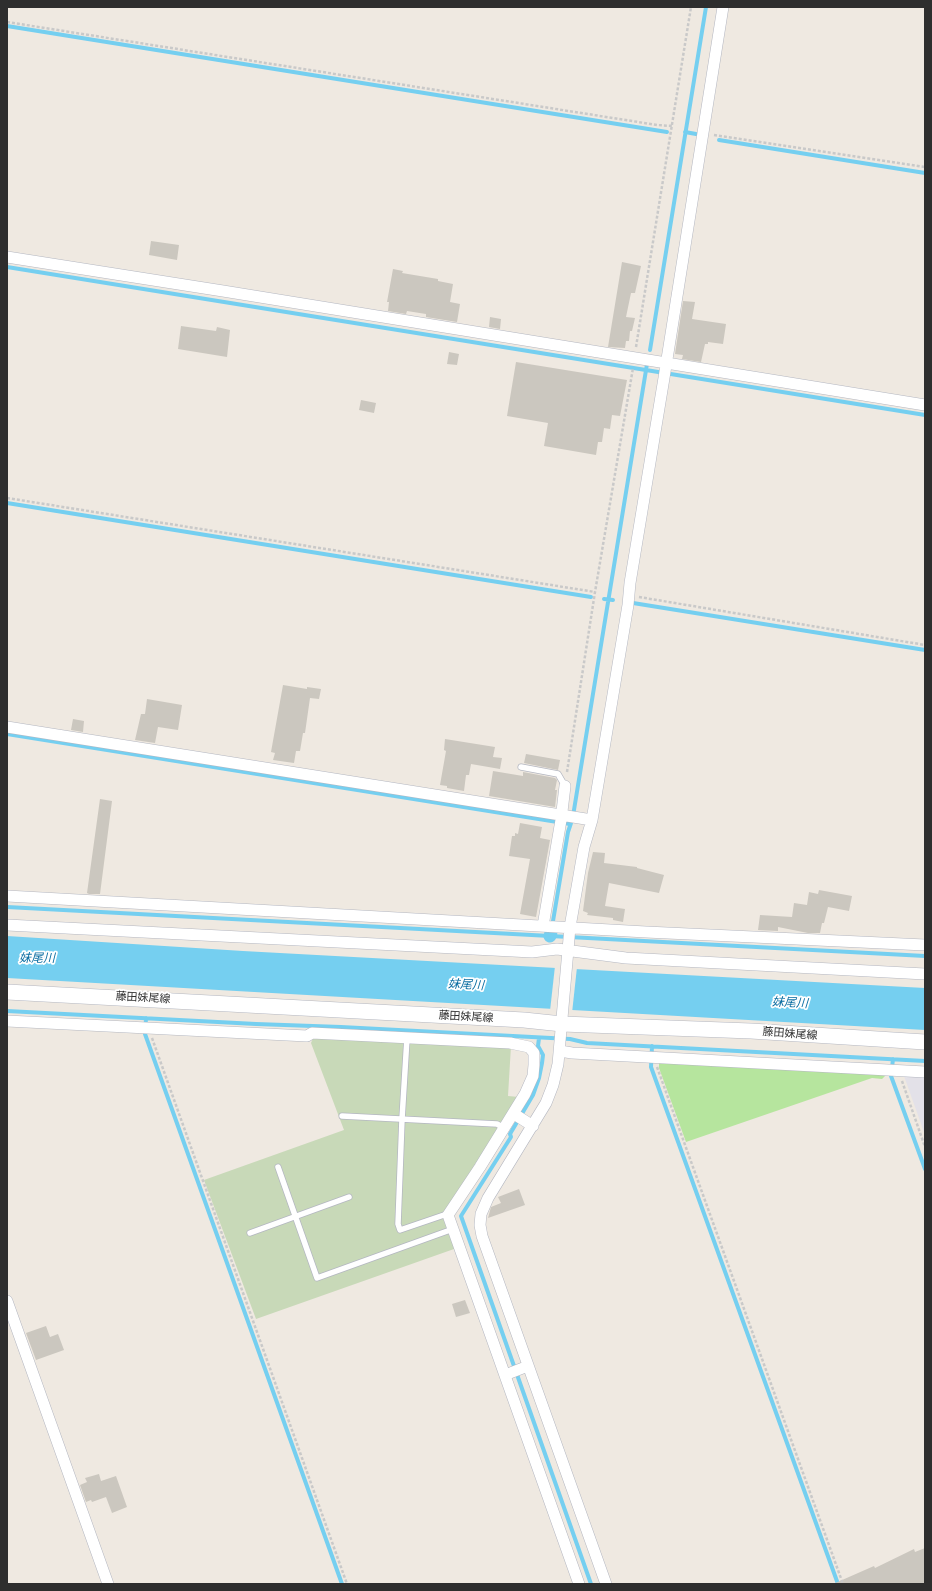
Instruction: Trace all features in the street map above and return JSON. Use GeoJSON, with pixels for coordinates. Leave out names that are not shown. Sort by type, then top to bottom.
{"type":"FeatureCollection","features":[{"type":"Feature","properties":{"kind":"main road","name":"藤田妹尾線"},"geometry":{"type":"LineString","coordinates":[[7,992],[518,1020],[562,1034],[743,1031],[925,1042]]}},
{"type":"Feature","properties":{"kind":"street"},"geometry":{"type":"LineString","coordinates":[[579,1584],[516,1371],[482,1236],[480,1225],[481,1214],[485,1202],[546,1103],[550,1093],[562,1034],[570,933],[584,847],[592,820],[723,7]]}},
{"type":"Feature","properties":{"kind":"street"},"geometry":{"type":"LineString","coordinates":[[7,257],[634,357],[665,369],[761,379],[925,405]]}},
{"type":"Feature","properties":{"kind":"street"},"geometry":{"type":"LineString","coordinates":[[7,727],[566,819],[592,820]]}},
{"type":"Feature","properties":{"kind":"street"},"geometry":{"type":"LineString","coordinates":[[543,926],[566,819],[565,786]]}},
{"type":"Feature","properties":{"kind":"street"},"geometry":{"type":"LineString","coordinates":[[7,896],[543,926],[570,933],[925,946]]}},
{"type":"Feature","properties":{"kind":"street"},"geometry":{"type":"LineString","coordinates":[[7,924],[532,952],[557,949],[568,955],[925,974]]}},
{"type":"Feature","properties":{"kind":"street"},"geometry":{"type":"LineString","coordinates":[[7,1021],[307,1036],[312,1033],[510,1043],[529,1046],[534,1053],[533,1076],[518,1116],[504,1128],[448,1215],[452,1229],[516,1371],[606,1584]]}},
{"type":"Feature","properties":{"kind":"street"},"geometry":{"type":"LineString","coordinates":[[562,1034],[572,1053],[925,1072]]}},
{"type":"Feature","properties":{"kind":"street"},"geometry":{"type":"LineString","coordinates":[[518,1116],[533,1126]]}},
{"type":"Feature","properties":{"kind":"street"},"geometry":{"type":"LineString","coordinates":[[7,1301],[108,1584]]}},
{"type":"Feature","properties":{"kind":"lane"},"geometry":{"type":"LineString","coordinates":[[521,767],[558,774],[565,786]]}},
{"type":"Feature","properties":{"kind":"lane"},"geometry":{"type":"LineString","coordinates":[[407,1038],[398,1224],[400,1230],[448,1215]]}},
{"type":"Feature","properties":{"kind":"lane"},"geometry":{"type":"LineString","coordinates":[[342,1116],[497,1124],[504,1128]]}},
{"type":"Feature","properties":{"kind":"lane"},"geometry":{"type":"LineString","coordinates":[[278,1167],[317,1278],[452,1229]]}},
{"type":"Feature","properties":{"kind":"lane"},"geometry":{"type":"LineString","coordinates":[[250,1233],[349,1197]]}},
{"type":"Feature","properties":{"kind":"path"},"geometry":{"type":"LineString","coordinates":[[634,357],[691,7]]}},
{"type":"Feature","properties":{"kind":"path"},"geometry":{"type":"LineString","coordinates":[[7,22],[657,126],[672,126]]}},
{"type":"Feature","properties":{"kind":"path"},"geometry":{"type":"LineString","coordinates":[[702,133],[925,167]]}},
{"type":"Feature","properties":{"kind":"path"},"geometry":{"type":"LineString","coordinates":[[565,786],[595,592],[632,372]]}},
{"type":"Feature","properties":{"kind":"path"},"geometry":{"type":"LineString","coordinates":[[7,498],[595,592]]}},
{"type":"Feature","properties":{"kind":"path"},"geometry":{"type":"LineString","coordinates":[[629,596],[925,645]]}},
{"type":"Feature","properties":{"kind":"path"},"geometry":{"type":"LineString","coordinates":[[148,1028],[347,1584]]}},
{"type":"Feature","properties":{"kind":"path"},"geometry":{"type":"LineString","coordinates":[[653,1057],[843,1584]]}},
{"type":"Feature","properties":{"kind":"path"},"geometry":{"type":"LineString","coordinates":[[894,1070],[900,1076],[925,1147]]}},
{"type":"Feature","properties":{"kind":"shaded area"},"geometry":{"type":"Polygon","coordinates":[[[904,1076],[925,1077],[925,1135],[904,1076]]]}},
{"type":"Feature","properties":{"kind":"green space"},"geometry":{"type":"Polygon","coordinates":[[[314,1036],[511,1046],[508,1096],[519,1097],[445,1211],[454,1249],[256,1319],[204,1180],[344,1130],[311,1043],[314,1036]]]}},
{"type":"Feature","properties":{"kind":"green space"},"geometry":{"type":"Polygon","coordinates":[[[659,1062],[887,1074],[882,1079],[872,1078],[686,1142],[659,1068],[659,1062]]]}},
{"type":"Feature","properties":{"kind":"water","name":"妹尾川"},"geometry":{"type":"Polygon","coordinates":[[[7,936],[243,951],[925,988],[925,1030],[7,978],[7,936]]]}},
{"type":"Feature","properties":{"kind":"pier"},"geometry":{"type":"Polygon","coordinates":[[[555,966],[577,967],[572,1013],[550,1011],[555,966]]]}},
{"type":"Feature","properties":{"kind":"building"},"geometry":{"type":"Polygon","coordinates":[[[151,241],[179,245],[177,260],[149,255],[151,241]]]}},
{"type":"Feature","properties":{"kind":"building"},"geometry":{"type":"Polygon","coordinates":[[[622,262],[641,266],[635,293],[631,293],[626,317],[635,318],[632,331],[630,331],[629,341],[626,341],[625,348],[608,347],[622,262]]]}},
{"type":"Feature","properties":{"kind":"building"},"geometry":{"type":"Polygon","coordinates":[[[393,269],[403,271],[402,273],[438,279],[438,281],[453,284],[450,302],[460,304],[457,322],[426,317],[426,314],[407,311],[406,314],[388,311],[389,302],[387,302],[393,269]]]}},
{"type":"Feature","properties":{"kind":"building"},"geometry":{"type":"Polygon","coordinates":[[[683,301],[695,302],[692,319],[726,324],[723,344],[708,342],[708,344],[705,344],[701,362],[682,359],[683,355],[675,354],[683,301]]]}},
{"type":"Feature","properties":{"kind":"building"},"geometry":{"type":"Polygon","coordinates":[[[490,317],[501,319],[500,329],[489,327],[490,317]]]}},
{"type":"Feature","properties":{"kind":"building"},"geometry":{"type":"Polygon","coordinates":[[[181,326],[216,331],[217,327],[230,330],[227,357],[178,349],[181,326]]]}},
{"type":"Feature","properties":{"kind":"building"},"geometry":{"type":"Polygon","coordinates":[[[449,352],[459,354],[457,365],[447,364],[449,352]]]}},
{"type":"Feature","properties":{"kind":"building"},"geometry":{"type":"Polygon","coordinates":[[[516,362],[627,380],[620,416],[612,415],[610,429],[604,428],[602,442],[598,442],[596,455],[544,446],[548,423],[507,416],[516,362]]]}},
{"type":"Feature","properties":{"kind":"building"},"geometry":{"type":"Polygon","coordinates":[[[361,400],[376,403],[374,413],[359,410],[361,400]]]}},
{"type":"Feature","properties":{"kind":"building"},"geometry":{"type":"Polygon","coordinates":[[[283,685],[307,689],[307,687],[321,689],[319,699],[310,698],[305,733],[303,733],[300,751],[296,751],[294,763],[273,760],[275,753],[271,752],[283,685]]]}},
{"type":"Feature","properties":{"kind":"building"},"geometry":{"type":"Polygon","coordinates":[[[147,699],[182,705],[178,730],[158,727],[155,743],[135,740],[141,714],[145,714],[147,699]]]}},
{"type":"Feature","properties":{"kind":"building"},"geometry":{"type":"Polygon","coordinates":[[[73,719],[84,721],[83,732],[71,730],[73,719]]]}},
{"type":"Feature","properties":{"kind":"building"},"geometry":{"type":"Polygon","coordinates":[[[445,739],[495,747],[493,757],[502,758],[500,769],[471,764],[469,775],[466,775],[464,791],[447,788],[447,786],[440,785],[446,751],[444,750],[445,739]]]}},
{"type":"Feature","properties":{"kind":"building"},"geometry":{"type":"Polygon","coordinates":[[[526,754],[560,760],[558,770],[524,763],[526,754]]]}},
{"type":"Feature","properties":{"kind":"building"},"geometry":{"type":"Polygon","coordinates":[[[493,771],[523,776],[523,772],[555,778],[557,780],[555,790],[557,790],[555,807],[489,796],[493,771]]]}},
{"type":"Feature","properties":{"kind":"building"},"geometry":{"type":"Polygon","coordinates":[[[100,799],[112,801],[100,894],[89,894],[87,893],[100,799]]]}},
{"type":"Feature","properties":{"kind":"building"},"geometry":{"type":"Polygon","coordinates":[[[520,823],[542,827],[540,838],[550,840],[536,917],[520,914],[530,859],[509,856],[512,836],[515,836],[515,833],[518,834],[520,823]]]}},
{"type":"Feature","properties":{"kind":"building"},"geometry":{"type":"Polygon","coordinates":[[[593,852],[605,853],[604,863],[637,867],[664,875],[659,893],[609,883],[605,906],[625,909],[623,922],[613,920],[613,918],[587,915],[588,913],[583,911],[588,873],[593,852]]]}},
{"type":"Feature","properties":{"kind":"building"},"geometry":{"type":"Polygon","coordinates":[[[819,890],[852,896],[849,911],[828,907],[820,933],[808,933],[778,927],[778,931],[758,930],[760,915],[792,917],[794,903],[807,905],[809,892],[818,894],[819,890]]]}},
{"type":"Feature","properties":{"kind":"building"},"geometry":{"type":"Polygon","coordinates":[[[519,1189],[525,1205],[488,1218],[491,1207],[501,1203],[498,1197],[519,1189]]]}},
{"type":"Feature","properties":{"kind":"building"},"geometry":{"type":"Polygon","coordinates":[[[465,1300],[470,1313],[456,1317],[452,1304],[465,1300]]]}},
{"type":"Feature","properties":{"kind":"building"},"geometry":{"type":"Polygon","coordinates":[[[46,1326],[50,1337],[58,1334],[64,1350],[36,1360],[26,1333],[46,1326]]]}},
{"type":"Feature","properties":{"kind":"building"},"geometry":{"type":"Polygon","coordinates":[[[99,1474],[101,1481],[116,1476],[127,1507],[112,1513],[106,1497],[92,1502],[91,1500],[86,1502],[80,1485],[87,1482],[85,1478],[99,1474]]]}},
{"type":"Feature","properties":{"kind":"building"},"geometry":{"type":"Polygon","coordinates":[[[925,1548],[925,1584],[833,1584],[874,1566],[875,1568],[914,1549],[915,1552],[925,1548]]]}},
{"type":"Feature","properties":{"kind":"waterway"},"geometry":{"type":"LineString","coordinates":[[650,350],[706,7]]}},
{"type":"Feature","properties":{"kind":"waterway"},"geometry":{"type":"LineString","coordinates":[[7,26],[667,132]]}},
{"type":"Feature","properties":{"kind":"waterway"},"geometry":{"type":"LineString","coordinates":[[685,132],[696,134]]}},
{"type":"Feature","properties":{"kind":"waterway"},"geometry":{"type":"LineString","coordinates":[[719,140],[925,173]]}},
{"type":"Feature","properties":{"kind":"waterway"},"geometry":{"type":"LineString","coordinates":[[7,267],[925,415]]}},
{"type":"Feature","properties":{"kind":"waterway"},"geometry":{"type":"LineString","coordinates":[[573,816],[647,364]]}},
{"type":"Feature","properties":{"kind":"waterway"},"geometry":{"type":"LineString","coordinates":[[7,503],[591,597]]}},
{"type":"Feature","properties":{"kind":"waterway"},"geometry":{"type":"LineString","coordinates":[[604,599],[613,600]]}},
{"type":"Feature","properties":{"kind":"waterway"},"geometry":{"type":"LineString","coordinates":[[633,603],[925,650]]}},
{"type":"Feature","properties":{"kind":"waterway"},"geometry":{"type":"LineString","coordinates":[[7,734],[570,824]]}},
{"type":"Feature","properties":{"kind":"waterway"},"geometry":{"type":"LineString","coordinates":[[553,921],[568,832],[571,823]]}},
{"type":"Feature","properties":{"kind":"waterway"},"geometry":{"type":"LineString","coordinates":[[7,907],[925,956]]}},
{"type":"Feature","properties":{"kind":"waterway"},"geometry":{"type":"LineString","coordinates":[[7,1011],[570,1039],[587,1043],[925,1061]]}},
{"type":"Feature","properties":{"kind":"waterway"},"geometry":{"type":"LineString","coordinates":[[146,1018],[145,1034],[342,1584]]}},
{"type":"Feature","properties":{"kind":"waterway"},"geometry":{"type":"LineString","coordinates":[[539,1038],[538,1046],[543,1055],[539,1078],[533,1095],[510,1134],[511,1137],[461,1216],[591,1584]]}},
{"type":"Feature","properties":{"kind":"waterway"},"geometry":{"type":"LineString","coordinates":[[652,1046],[651,1067],[838,1584]]}},
{"type":"Feature","properties":{"kind":"waterway"},"geometry":{"type":"LineString","coordinates":[[893,1059],[891,1076],[925,1169]]}}]}
